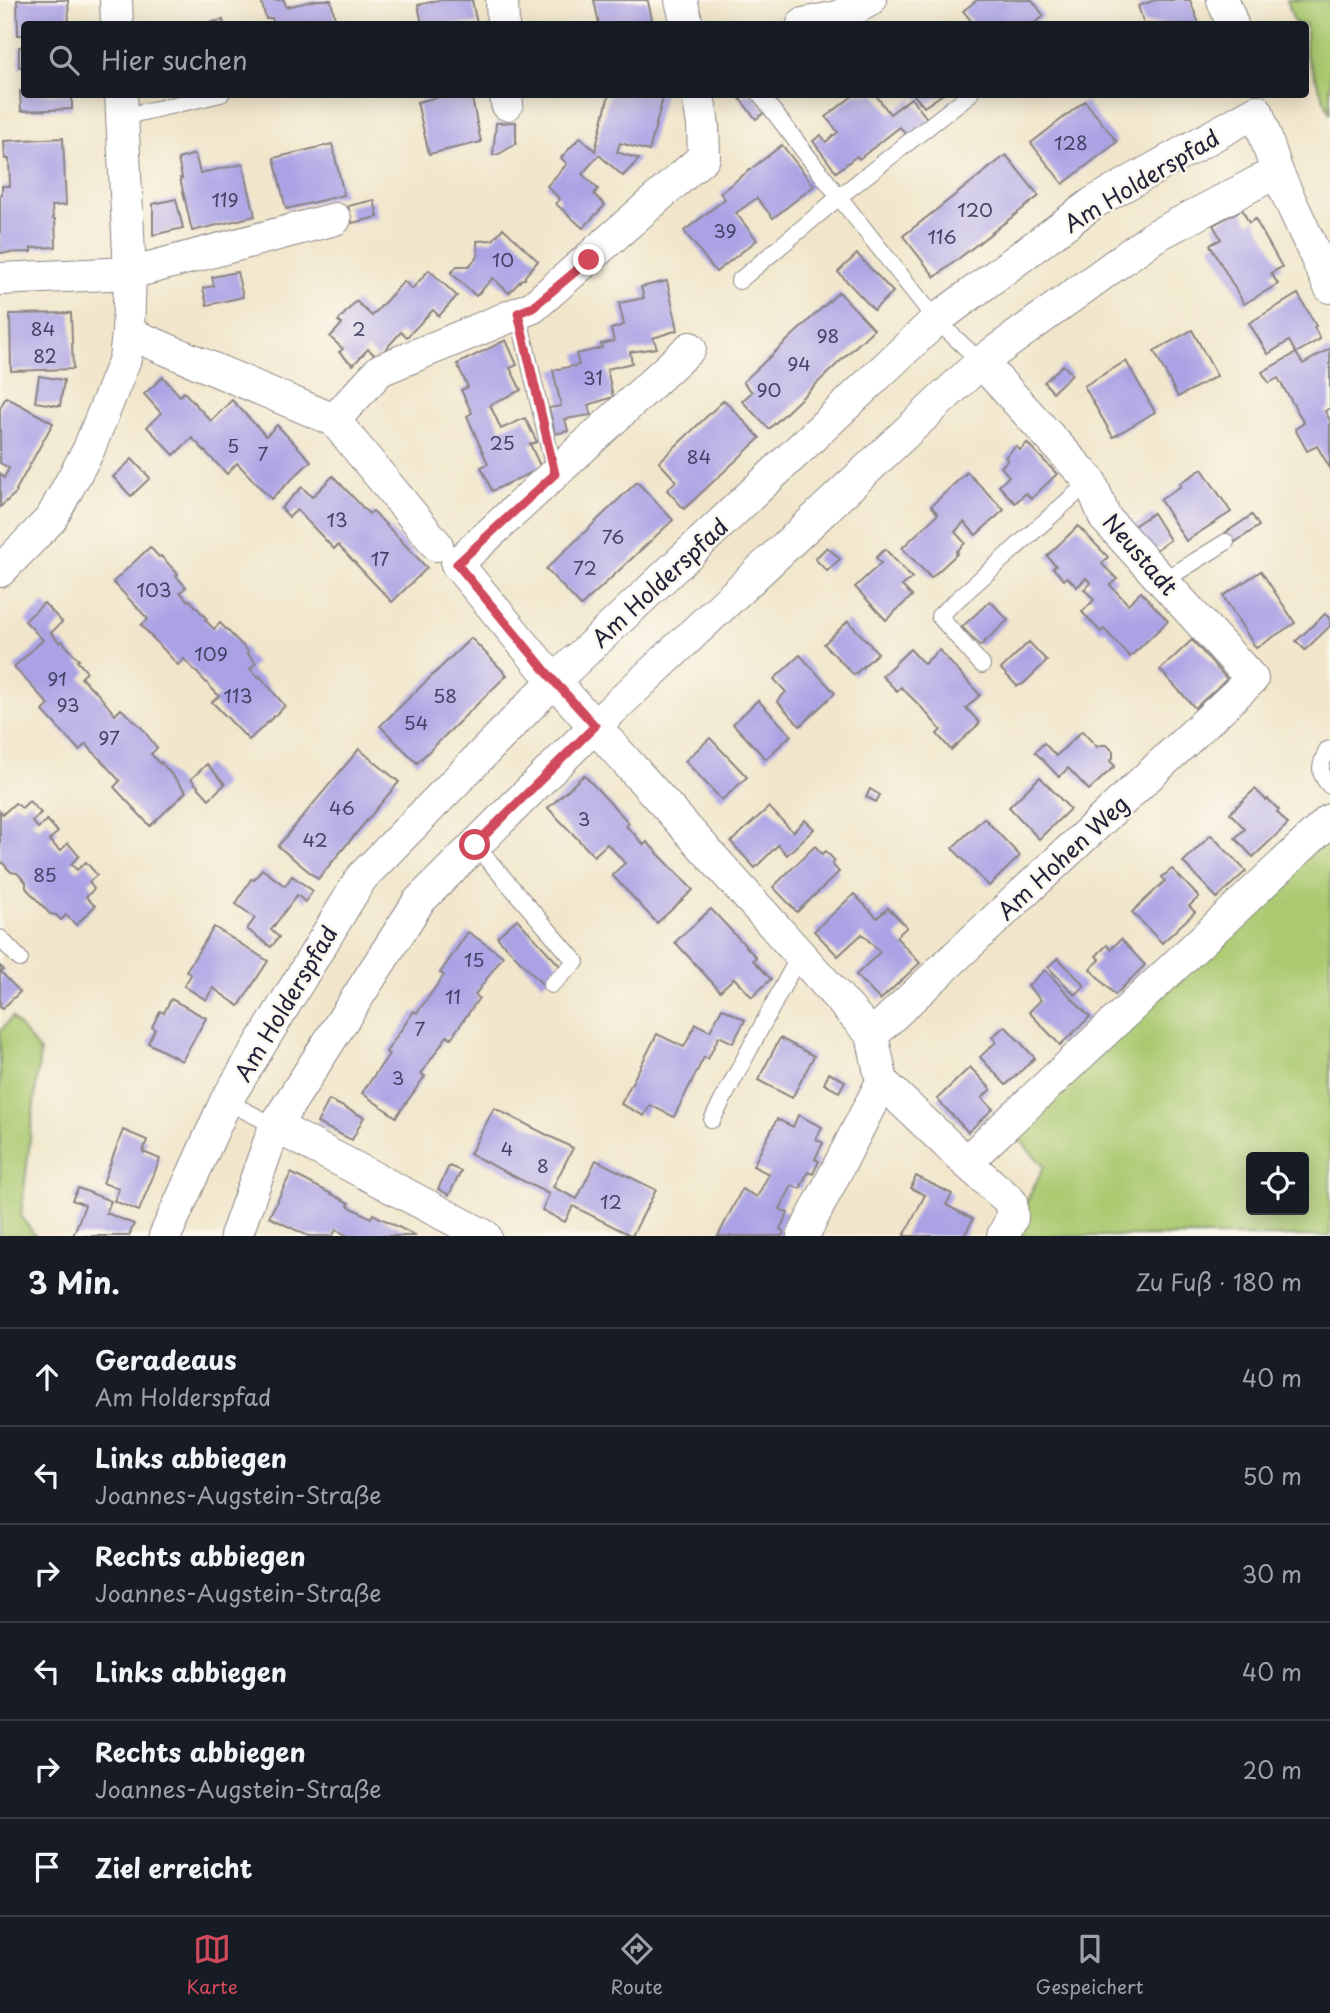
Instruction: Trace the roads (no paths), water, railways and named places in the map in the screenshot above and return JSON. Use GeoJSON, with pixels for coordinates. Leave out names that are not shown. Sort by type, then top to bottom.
{"type":"FeatureCollection","features":[{"type":"Feature","properties":{"kind":"street"},"geometry":{"type":"LineString","coordinates":[[116,0],[117,21]]}},
{"type":"Feature","properties":{"kind":"street"},"geometry":{"type":"LineString","coordinates":[[502,0],[503,21]]}},
{"type":"Feature","properties":{"kind":"street"},"geometry":{"type":"LineString","coordinates":[[681,0],[686,21]]}},
{"type":"Feature","properties":{"kind":"street"},"geometry":{"type":"LineString","coordinates":[[818,21],[838,17],[870,0]]}},
{"type":"Feature","properties":{"kind":"street"},"geometry":{"type":"LineString","coordinates":[[1223,0],[1231,21]]}},
{"type":"Feature","properties":{"kind":"street"},"geometry":{"type":"LineString","coordinates":[[334,420],[380,370],[533,307],[704,158],[699,98]]}},
{"type":"Feature","properties":{"kind":"street"},"geometry":{"type":"LineString","coordinates":[[0,571],[51,519],[89,452],[125,359],[130,272],[122,106]]}},
{"type":"Feature","properties":{"kind":"street","name":"Am Holderspfad"},"geometry":{"type":"LineString","coordinates":[[165,1236],[226,1101],[362,877],[563,692],[936,320],[1093,203],[1257,111],[1278,172],[1330,287]]}},
{"type":"Feature","properties":{"kind":"street"},"geometry":{"type":"LineString","coordinates":[[236,1236],[275,1126],[419,901],[595,726],[981,362],[1155,236],[1278,172]]}},
{"type":"Feature","properties":{"kind":"street"},"geometry":{"type":"LineString","coordinates":[[0,279],[130,272],[335,219]]}},
{"type":"Feature","properties":{"kind":"street"},"geometry":{"type":"LineString","coordinates":[[128,333],[334,420],[437,545]]}},
{"type":"Feature","properties":{"kind":"street"},"geometry":{"type":"LineString","coordinates":[[690,348],[457,564],[563,692],[872,1035],[882,1082],[1011,1202],[1012,1218],[1003,1236]]}},
{"type":"Feature","properties":{"kind":"street","name":"Neustadt"},"geometry":{"type":"LineString","coordinates":[[981,362],[1090,481],[1105,517],[1252,679]]}},
{"type":"Feature","properties":{"kind":"street","name":"Am Hohen Weg"},"geometry":{"type":"LineString","coordinates":[[872,1035],[1252,679]]}},
{"type":"Feature","properties":{"kind":"street"},"geometry":{"type":"LineString","coordinates":[[966,1162],[1330,820]]}},
{"type":"Feature","properties":{"kind":"street"},"geometry":{"type":"LineString","coordinates":[[803,1236],[882,1082]]}},
{"type":"Feature","properties":{"kind":"street"},"geometry":{"type":"LineString","coordinates":[[275,1126],[485,1236]]}},
{"type":"Feature","properties":{"kind":"lane"},"geometry":{"type":"LineString","coordinates":[[122,106],[188,98]]}},
{"type":"Feature","properties":{"kind":"lane"},"geometry":{"type":"LineString","coordinates":[[763,98],[936,320],[981,362]]}},
{"type":"Feature","properties":{"kind":"lane"},"geometry":{"type":"LineString","coordinates":[[740,281],[839,197],[965,98]]}},
{"type":"Feature","properties":{"kind":"lane"},"geometry":{"type":"LineString","coordinates":[[518,313],[555,474]]}},
{"type":"Feature","properties":{"kind":"lane"},"geometry":{"type":"LineString","coordinates":[[982,665],[939,617],[1090,481]]}},
{"type":"Feature","properties":{"kind":"lane"},"geometry":{"type":"LineString","coordinates":[[1163,581],[1226,542]]}},
{"type":"Feature","properties":{"kind":"lane"},"geometry":{"type":"LineString","coordinates":[[1330,749],[1321,764],[1322,778],[1330,786]]}},
{"type":"Feature","properties":{"kind":"lane"},"geometry":{"type":"LineString","coordinates":[[475,845],[576,962],[551,985]]}},
{"type":"Feature","properties":{"kind":"lane"},"geometry":{"type":"LineString","coordinates":[[0,938],[19,959]]}},
{"type":"Feature","properties":{"kind":"lane"},"geometry":{"type":"LineString","coordinates":[[712,1120],[799,956]]}},
{"type":"Feature","properties":{"kind":"lane"},"geometry":{"type":"LineString","coordinates":[[226,1101],[275,1126]]}}]}
